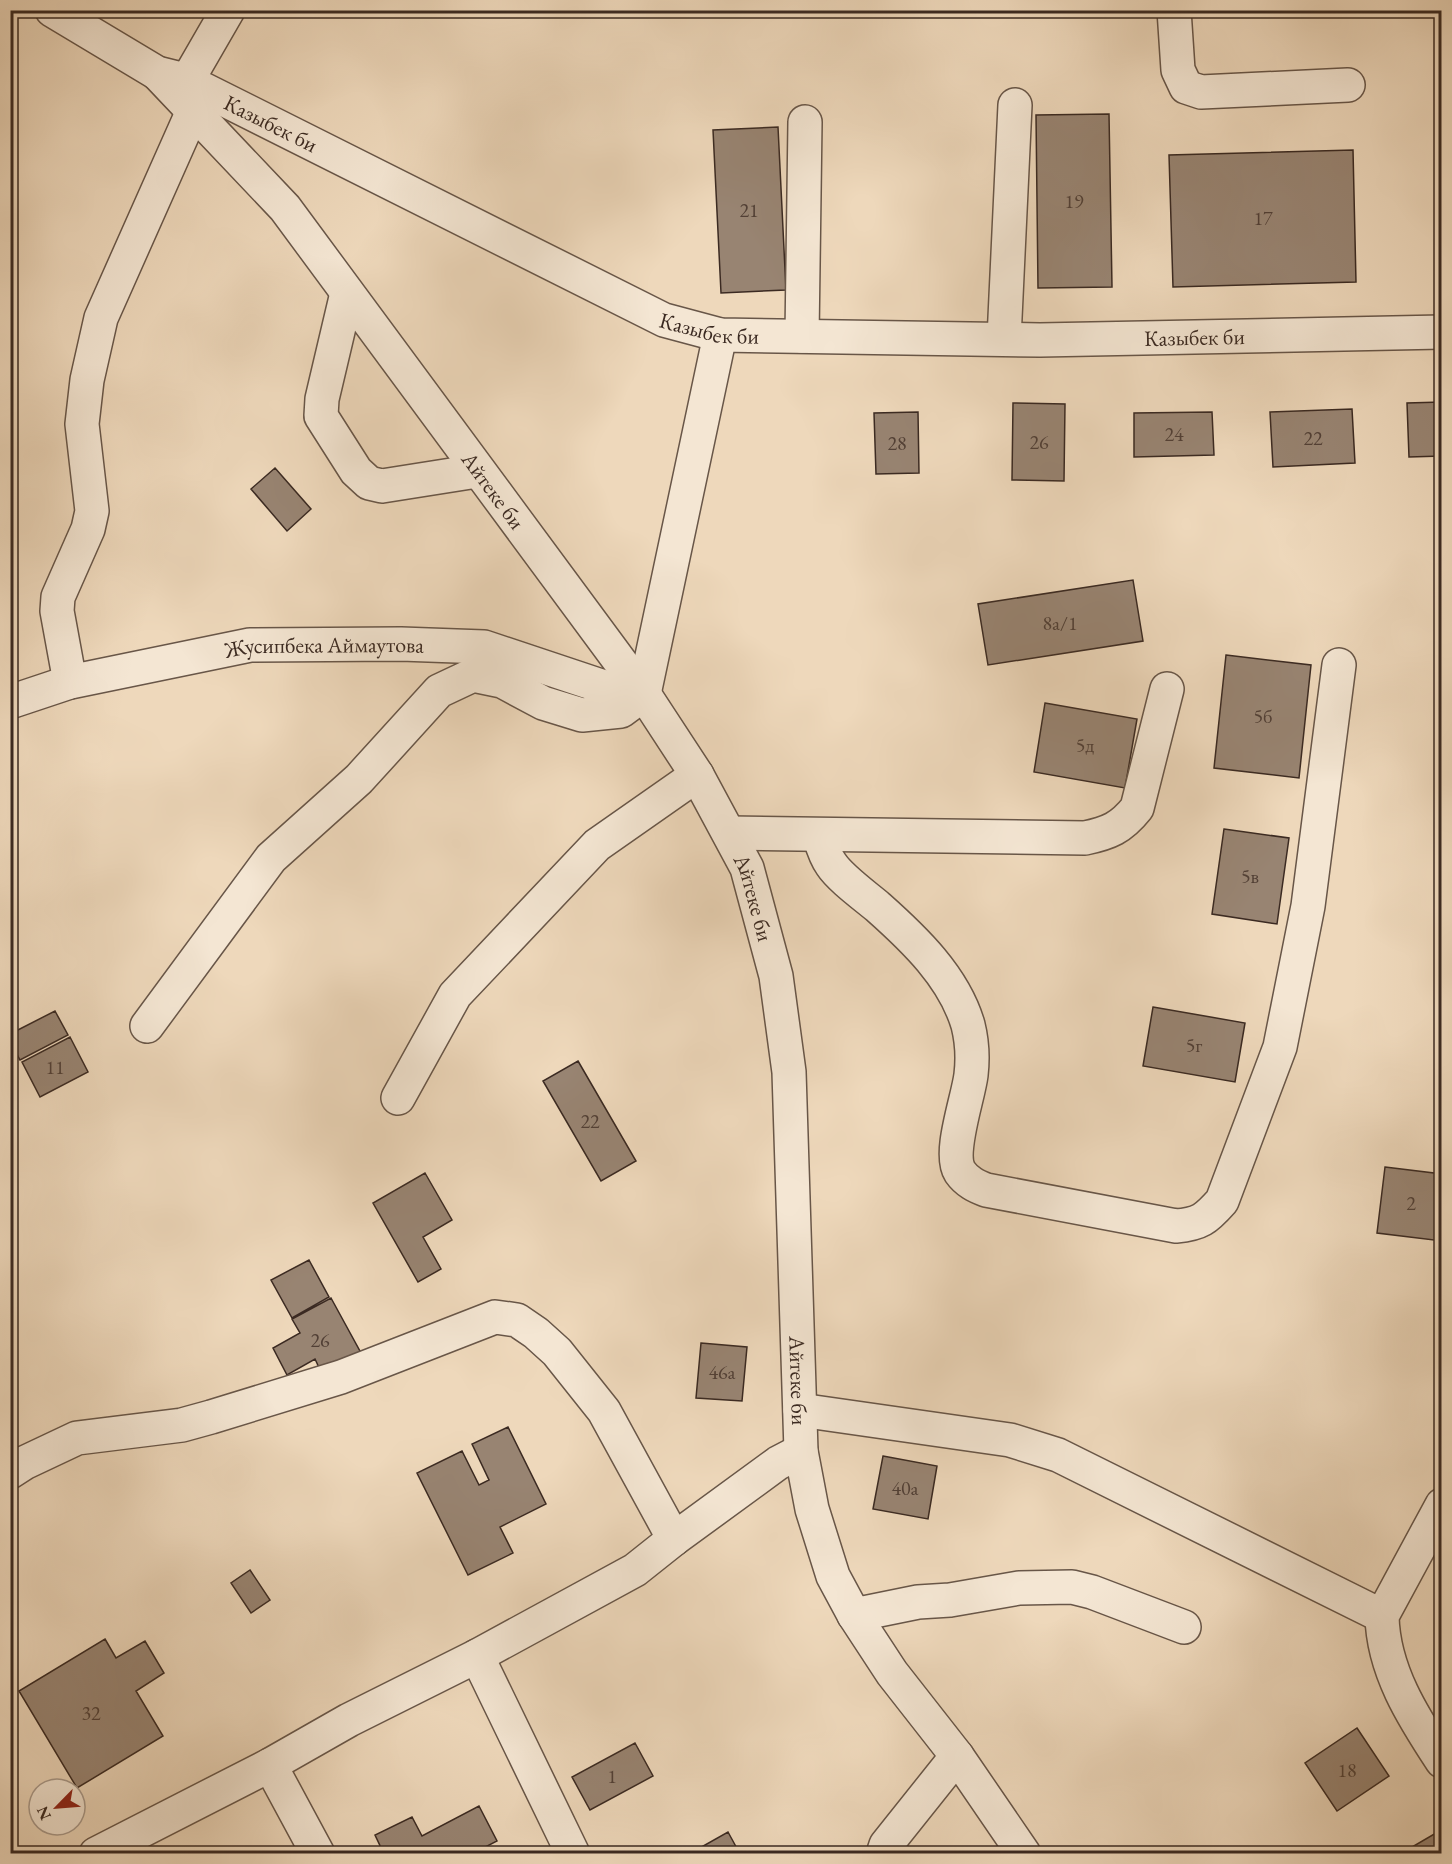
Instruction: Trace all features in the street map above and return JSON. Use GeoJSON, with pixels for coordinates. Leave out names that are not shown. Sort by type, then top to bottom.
{"type":"FeatureCollection","features":[{"type":"Feature","properties":{"kind":"street","name":"Казыбек би"},"geometry":{"type":"LineString","coordinates":[[52,10],[179,88],[664,320],[720,335],[1004,339],[1442,332]]}},
{"type":"Feature","properties":{"kind":"street"},"geometry":{"type":"LineString","coordinates":[[70,681],[57,611],[58,597],[88,529],[92,511],[82,424],[87,380],[101,318],[179,88],[228,10]]}},
{"type":"Feature","properties":{"kind":"street"},"geometry":{"type":"LineString","coordinates":[[1174,10],[1178,70],[1186,87],[1201,92],[1347,85]]}},
{"type":"Feature","properties":{"kind":"street","name":"Айтеке би"},"geometry":{"type":"LineString","coordinates":[[179,88],[285,208],[477,471],[697,775],[747,868],[776,976],[789,1072],[801,1451],[812,1509],[833,1576],[854,1616],[892,1673],[957,1756],[1024,1854]]}},
{"type":"Feature","properties":{"kind":"street"},"geometry":{"type":"LineString","coordinates":[[1004,339],[1015,105]]}},
{"type":"Feature","properties":{"kind":"street"},"geometry":{"type":"LineString","coordinates":[[802,336],[805,122]]}},
{"type":"Feature","properties":{"kind":"street"},"geometry":{"type":"LineString","coordinates":[[347,293],[322,399],[321,416],[356,471],[369,483],[382,486],[477,471]]}},
{"type":"Feature","properties":{"kind":"street"},"geometry":{"type":"LineString","coordinates":[[147,1026],[271,858],[359,779],[439,691],[473,675],[502,681],[543,703],[582,715],[621,711],[640,696],[720,335]]}},
{"type":"Feature","properties":{"kind":"street","name":"Жусипбека Аймаутова"},"geometry":{"type":"LineString","coordinates":[[10,702],[70,681],[250,645],[484,646],[640,696]]}},
{"type":"Feature","properties":{"kind":"street"},"geometry":{"type":"LineString","coordinates":[[819,835],[831,865],[929,957],[953,992],[968,1024],[973,1054],[966,1107],[957,1139],[956,1159],[960,1171],[970,1183],[986,1190],[1176,1226],[1194,1224],[1209,1216],[1222,1201],[1280,1047],[1308,906],[1339,665]]}},
{"type":"Feature","properties":{"kind":"street"},"geometry":{"type":"LineString","coordinates":[[729,833],[1085,838],[1108,833],[1128,820],[1137,808],[1167,688]]}},
{"type":"Feature","properties":{"kind":"street"},"geometry":{"type":"LineString","coordinates":[[398,1098],[455,995],[597,845],[697,775]]}},
{"type":"Feature","properties":{"kind":"street"},"geometry":{"type":"LineString","coordinates":[[10,1472],[77,1438],[182,1425],[211,1417],[341,1377],[495,1317],[517,1320],[557,1352],[604,1411],[674,1539]]}},
{"type":"Feature","properties":{"kind":"street"},"geometry":{"type":"LineString","coordinates":[[800,1410],[1010,1440],[1059,1455],[1383,1614]]}},
{"type":"Feature","properties":{"kind":"street"},"geometry":{"type":"LineString","coordinates":[[96,1854],[270,1765],[349,1720],[477,1656],[635,1570],[778,1463],[801,1451]]}},
{"type":"Feature","properties":{"kind":"street"},"geometry":{"type":"LineString","coordinates":[[1442,1505],[1383,1614],[1382,1632],[1398,1686],[1411,1714],[1442,1761]]}},
{"type":"Feature","properties":{"kind":"street"},"geometry":{"type":"LineString","coordinates":[[854,1616],[918,1602],[950,1600],[1019,1588],[1072,1587],[1092,1592],[1184,1628]]}},
{"type":"Feature","properties":{"kind":"street"},"geometry":{"type":"LineString","coordinates":[[477,1656],[573,1854]]}},
{"type":"Feature","properties":{"kind":"street"},"geometry":{"type":"LineString","coordinates":[[882,1854],[886,1845],[957,1756]]}},
{"type":"Feature","properties":{"kind":"street"},"geometry":{"type":"LineString","coordinates":[[270,1765],[318,1854]]}},
{"type":"Feature","properties":{"kind":"building"},"geometry":{"type":"Polygon","coordinates":[[[1109,114],[1112,287],[1038,288],[1036,115],[1109,114]]]}},
{"type":"Feature","properties":{"kind":"building"},"geometry":{"type":"Polygon","coordinates":[[[778,127],[786,290],[721,293],[713,130],[778,127]]]}},
{"type":"Feature","properties":{"kind":"building"},"geometry":{"type":"Polygon","coordinates":[[[1353,150],[1356,282],[1173,287],[1169,155],[1353,150]]]}},
{"type":"Feature","properties":{"kind":"building"},"geometry":{"type":"Polygon","coordinates":[[[1442,402],[1442,456],[1409,457],[1407,403],[1442,402]]]}},
{"type":"Feature","properties":{"kind":"building"},"geometry":{"type":"Polygon","coordinates":[[[1013,403],[1065,404],[1064,481],[1012,480],[1013,403]]]}},
{"type":"Feature","properties":{"kind":"building"},"geometry":{"type":"Polygon","coordinates":[[[1352,409],[1355,463],[1273,467],[1270,412],[1352,409]]]}},
{"type":"Feature","properties":{"kind":"building"},"geometry":{"type":"Polygon","coordinates":[[[918,412],[919,473],[876,474],[874,413],[918,412]]]}},
{"type":"Feature","properties":{"kind":"building"},"geometry":{"type":"Polygon","coordinates":[[[1212,412],[1214,455],[1134,457],[1134,413],[1212,412]]]}},
{"type":"Feature","properties":{"kind":"building"},"geometry":{"type":"Polygon","coordinates":[[[275,468],[311,509],[287,531],[251,489],[275,468]]]}},
{"type":"Feature","properties":{"kind":"building"},"geometry":{"type":"Polygon","coordinates":[[[1133,580],[1143,641],[988,665],[978,604],[1133,580]]]}},
{"type":"Feature","properties":{"kind":"building"},"geometry":{"type":"Polygon","coordinates":[[[1226,655],[1311,665],[1299,778],[1214,768],[1226,655]]]}},
{"type":"Feature","properties":{"kind":"building"},"geometry":{"type":"Polygon","coordinates":[[[1045,703],[1137,719],[1125,788],[1034,772],[1045,703]]]}},
{"type":"Feature","properties":{"kind":"building"},"geometry":{"type":"Polygon","coordinates":[[[1224,829],[1289,838],[1277,924],[1212,914],[1224,829]]]}},
{"type":"Feature","properties":{"kind":"building"},"geometry":{"type":"Polygon","coordinates":[[[1153,1007],[1245,1023],[1235,1082],[1143,1066],[1153,1007]]]}},
{"type":"Feature","properties":{"kind":"building"},"geometry":{"type":"Polygon","coordinates":[[[55,1011],[68,1035],[20,1060],[10,1041],[10,1034],[55,1011]]]}},
{"type":"Feature","properties":{"kind":"building"},"geometry":{"type":"Polygon","coordinates":[[[70,1037],[88,1072],[40,1097],[22,1062],[70,1037]]]}},
{"type":"Feature","properties":{"kind":"building"},"geometry":{"type":"Polygon","coordinates":[[[578,1061],[636,1161],[601,1181],[543,1081],[578,1061]]]}},
{"type":"Feature","properties":{"kind":"building"},"geometry":{"type":"Polygon","coordinates":[[[1385,1167],[1442,1174],[1442,1241],[1377,1233],[1385,1167]]]}},
{"type":"Feature","properties":{"kind":"building"},"geometry":{"type":"Polygon","coordinates":[[[425,1173],[452,1220],[423,1237],[441,1269],[418,1282],[373,1203],[425,1173]]]}},
{"type":"Feature","properties":{"kind":"building"},"geometry":{"type":"Polygon","coordinates":[[[309,1260],[329,1297],[292,1318],[271,1280],[309,1260]]]}},
{"type":"Feature","properties":{"kind":"building"},"geometry":{"type":"Polygon","coordinates":[[[331,1298],[361,1353],[322,1374],[315,1359],[287,1375],[273,1348],[300,1333],[292,1319],[331,1298]]]}},
{"type":"Feature","properties":{"kind":"building"},"geometry":{"type":"Polygon","coordinates":[[[701,1343],[747,1347],[742,1401],[696,1398],[701,1343]]]}},
{"type":"Feature","properties":{"kind":"building"},"geometry":{"type":"Polygon","coordinates":[[[508,1427],[546,1504],[500,1527],[513,1553],[468,1575],[417,1473],[462,1451],[479,1485],[489,1480],[472,1444],[508,1427]]]}},
{"type":"Feature","properties":{"kind":"building"},"geometry":{"type":"Polygon","coordinates":[[[883,1456],[937,1466],[928,1519],[873,1509],[883,1456]]]}},
{"type":"Feature","properties":{"kind":"building"},"geometry":{"type":"Polygon","coordinates":[[[250,1570],[270,1600],[251,1613],[231,1583],[250,1570]]]}},
{"type":"Feature","properties":{"kind":"building"},"geometry":{"type":"Polygon","coordinates":[[[105,1639],[116,1658],[145,1641],[164,1673],[136,1691],[163,1736],[87,1782],[87,1777],[70,1777],[19,1691],[105,1639]]]}},
{"type":"Feature","properties":{"kind":"building"},"geometry":{"type":"Polygon","coordinates":[[[1357,1728],[1389,1776],[1337,1811],[1305,1763],[1357,1728]]]}},
{"type":"Feature","properties":{"kind":"building"},"geometry":{"type":"Polygon","coordinates":[[[635,1743],[653,1776],[590,1810],[572,1777],[635,1743]]]}},
{"type":"Feature","properties":{"kind":"building"},"geometry":{"type":"Polygon","coordinates":[[[479,1806],[497,1841],[472,1854],[384,1854],[375,1835],[412,1817],[422,1836],[479,1806]]]}},
{"type":"Feature","properties":{"kind":"building"},"geometry":{"type":"Polygon","coordinates":[[[728,1832],[740,1854],[689,1854],[728,1832]]]}},
{"type":"Feature","properties":{"kind":"building"},"geometry":{"type":"Polygon","coordinates":[[[1436,1833],[1442,1841],[1442,1854],[1400,1854],[1436,1833]]]}}]}
